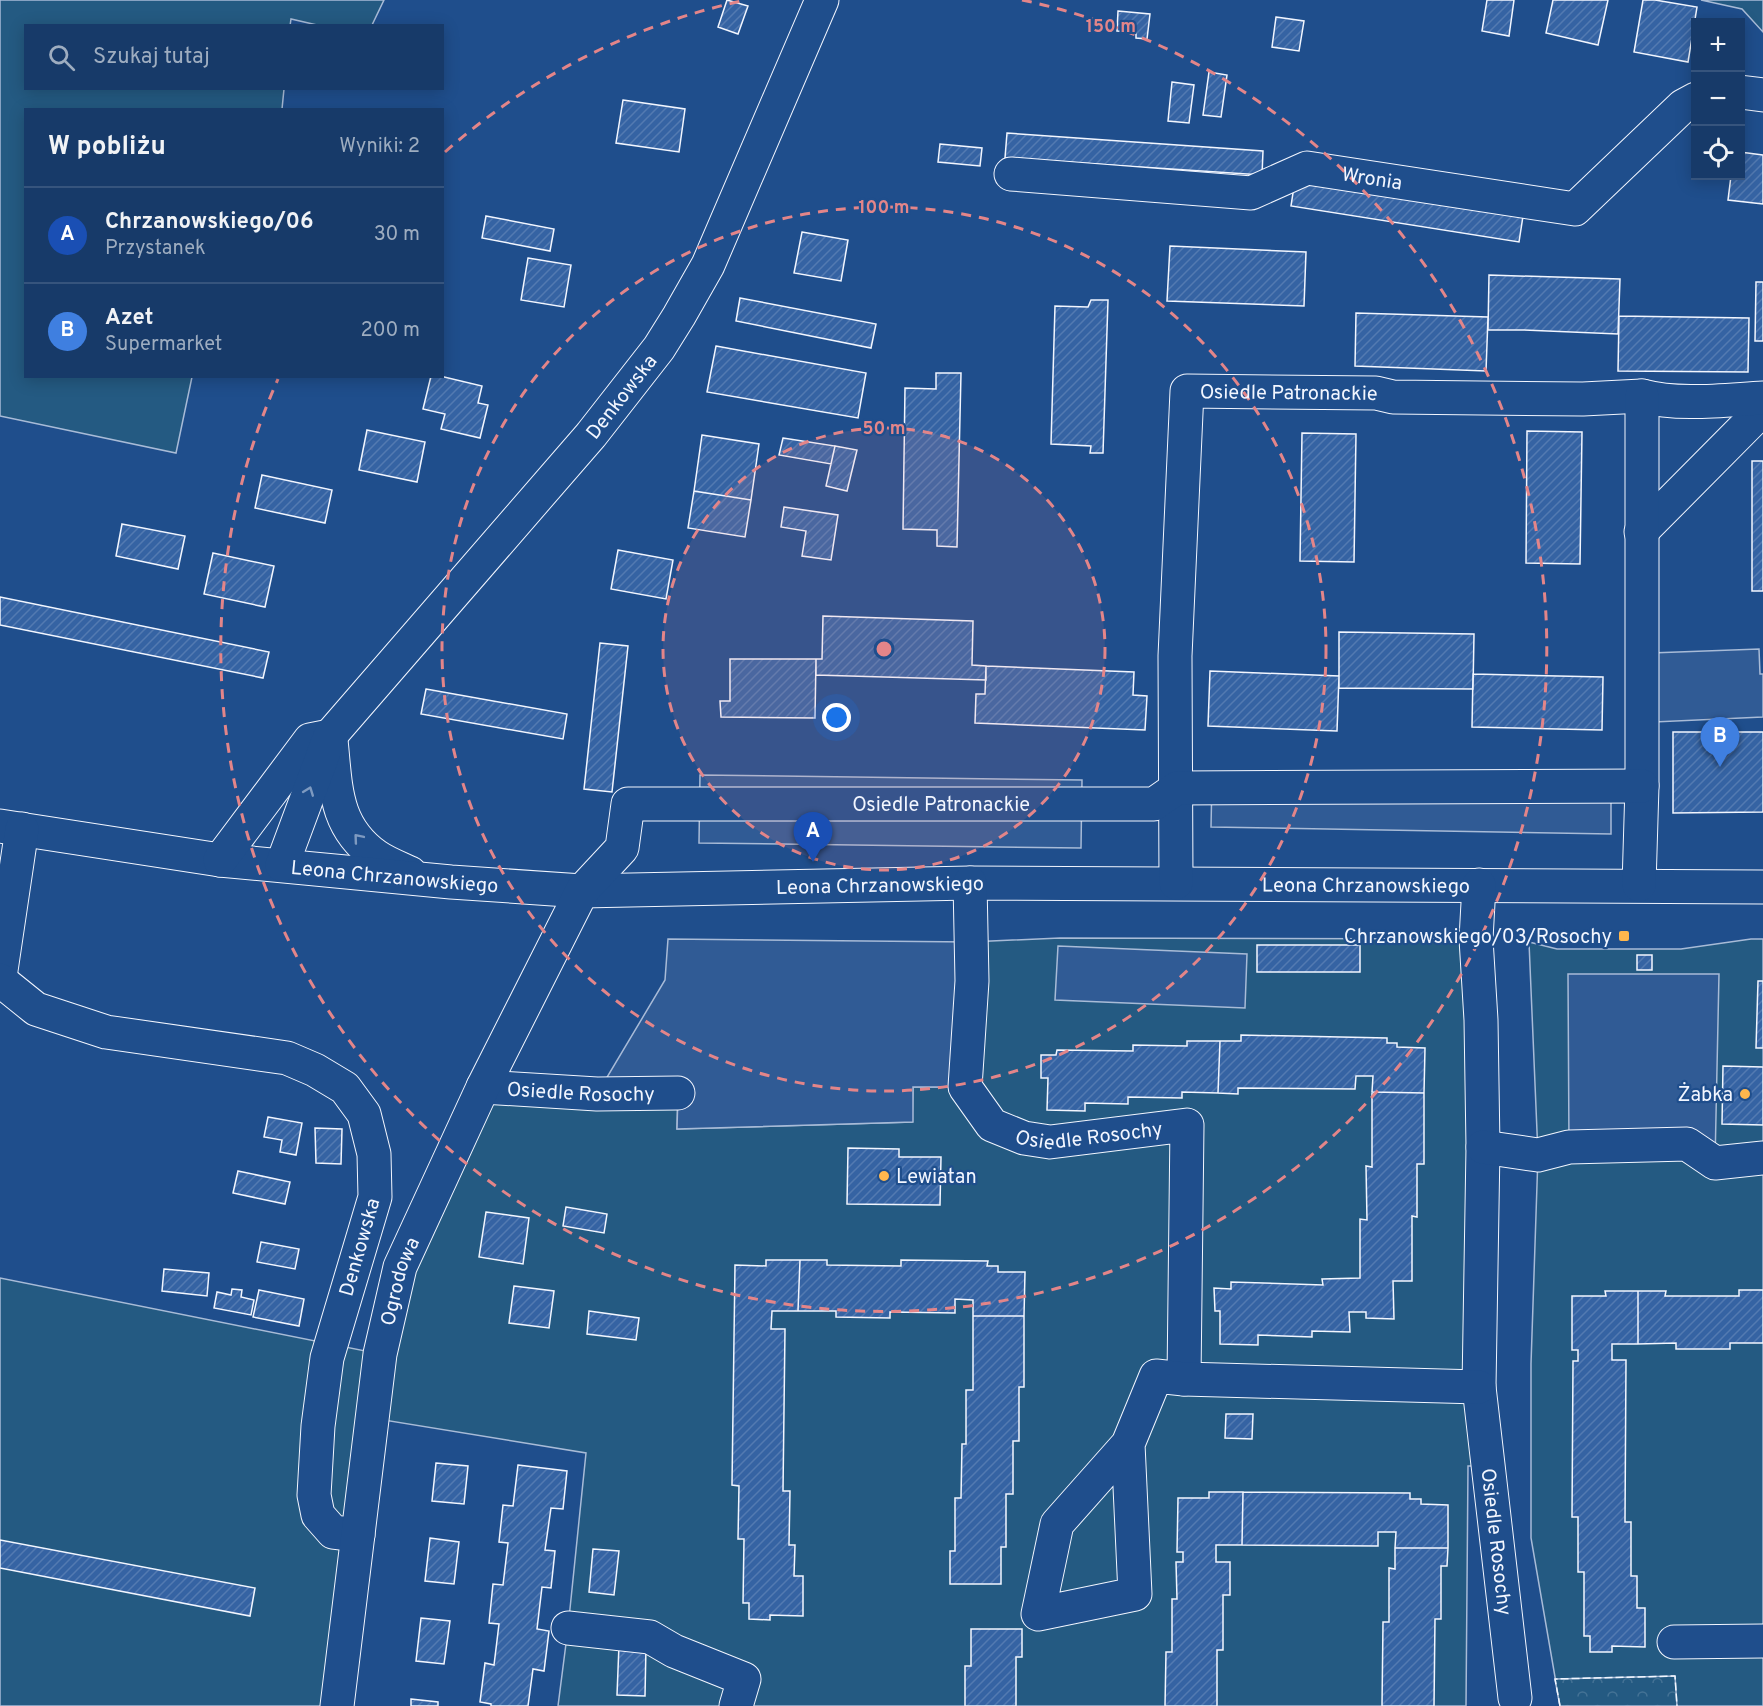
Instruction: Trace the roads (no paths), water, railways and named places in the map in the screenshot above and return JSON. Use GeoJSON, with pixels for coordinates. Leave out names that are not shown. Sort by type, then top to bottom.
{"type":"FeatureCollection","features":[{"type":"Feature","properties":{"kind":"street","name":"Denkowska"},"geometry":{"type":"LineString","coordinates":[[282,865],[330,736],[591,435],[659,348],[708,265],[822,0]]}},
{"type":"Feature","properties":{"kind":"street"},"geometry":{"type":"LineString","coordinates":[[1745,93],[1763,95]]}},
{"type":"Feature","properties":{"kind":"street","name":"Wronia"},"geometry":{"type":"LineString","coordinates":[[1011,174],[1251,193],[1307,168],[1575,209],[1683,106],[1691,101]]}},
{"type":"Feature","properties":{"kind":"street","name":"Osiedle Patronackie"},"geometry":{"type":"LineString","coordinates":[[1176,883],[1175,656],[1179,613],[1187,391],[1376,393],[1393,397],[1537,399],[1642,396],[1656,399],[1763,398]]}},
{"type":"Feature","properties":{"kind":"street"},"geometry":{"type":"LineString","coordinates":[[1639,885],[1642,786],[1642,396]]}},
{"type":"Feature","properties":{"kind":"street"},"geometry":{"type":"LineString","coordinates":[[1641,532],[1763,408]]}},
{"type":"Feature","properties":{"kind":"street","name":"Denkowska"},"geometry":{"type":"LineString","coordinates":[[220,860],[310,740],[330,736]]}},
{"type":"Feature","properties":{"kind":"street"},"geometry":{"type":"LineString","coordinates":[[330,736],[339,808],[346,823],[360,843],[378,858],[424,879]]}},
{"type":"Feature","properties":{"kind":"street"},"geometry":{"type":"LineString","coordinates":[[1177,788],[1642,786]]}},
{"type":"Feature","properties":{"kind":"street","name":"Osiedle Patronackie"},"geometry":{"type":"LineString","coordinates":[[628,804],[1154,804],[1177,788]]}},
{"type":"Feature","properties":{"kind":"street","name":"Ogrodowa"},"geometry":{"type":"LineString","coordinates":[[337,1706],[380,1354],[400,1267],[483,1087],[582,891],[622,848],[628,804]]}},
{"type":"Feature","properties":{"kind":"street","name":"Denkowska"},"geometry":{"type":"LineString","coordinates":[[11,828],[0,979],[36,1009],[105,1032],[287,1058],[315,1070],[345,1088],[364,1114],[374,1154],[375,1197],[327,1358],[318,1426],[314,1495],[318,1515],[333,1532],[358,1535]]}},
{"type":"Feature","properties":{"kind":"street","name":"Leona Chrzanowskiego"},"geometry":{"type":"LineString","coordinates":[[11,828],[220,860],[582,891],[970,883],[1763,887]]}},
{"type":"Feature","properties":{"kind":"street","name":"Osiedle Rosochy"},"geometry":{"type":"LineString","coordinates":[[970,883],[972,981],[965,1087],[992,1125],[1024,1138],[1050,1142],[1187,1125],[1184,1378]]}},
{"type":"Feature","properties":{"kind":"street","name":"Osiedle Rosochy"},"geometry":{"type":"LineString","coordinates":[[1479,885],[1476,939],[1481,1020],[1483,1147],[1479,1387],[1515,1698]]}},
{"type":"Feature","properties":{"kind":"street","name":"Osiedle Rosochy"},"geometry":{"type":"LineString","coordinates":[[483,1087],[597,1094],[678,1093]]}},
{"type":"Feature","properties":{"kind":"street"},"geometry":{"type":"LineString","coordinates":[[1483,1147],[1538,1155],[1569,1147],[1687,1144],[1715,1163],[1763,1158]]}},
{"type":"Feature","properties":{"kind":"street"},"geometry":{"type":"LineString","coordinates":[[1128,1444],[1135,1594],[1038,1614],[1057,1524],[1128,1444],[1156,1376],[1479,1387]]}},
{"type":"Feature","properties":{"kind":"street"},"geometry":{"type":"LineString","coordinates":[[568,1628],[650,1637],[674,1651],[744,1679],[736,1706]]}},
{"type":"Feature","properties":{"kind":"street"},"geometry":{"type":"LineString","coordinates":[[1674,1642],[1763,1641]]}},
{"type":"Feature","properties":{"kind":"place","name":"Azet"},"geometry":{"type":"Point","coordinates":[1720,767]}},
{"type":"Feature","properties":{"kind":"place","name":"Chrzanowskiego/06"},"geometry":{"type":"Point","coordinates":[813,862]}},
{"type":"Feature","properties":{"kind":"place","name":"Chrzanowskiego/03/Rosochy"},"geometry":{"type":"Point","coordinates":[1624,936]}},
{"type":"Feature","properties":{"kind":"place","name":"Żabka"},"geometry":{"type":"Point","coordinates":[1745,1094]}},
{"type":"Feature","properties":{"kind":"place","name":"Lewiatan"},"geometry":{"type":"Point","coordinates":[884,1176]}}]}
